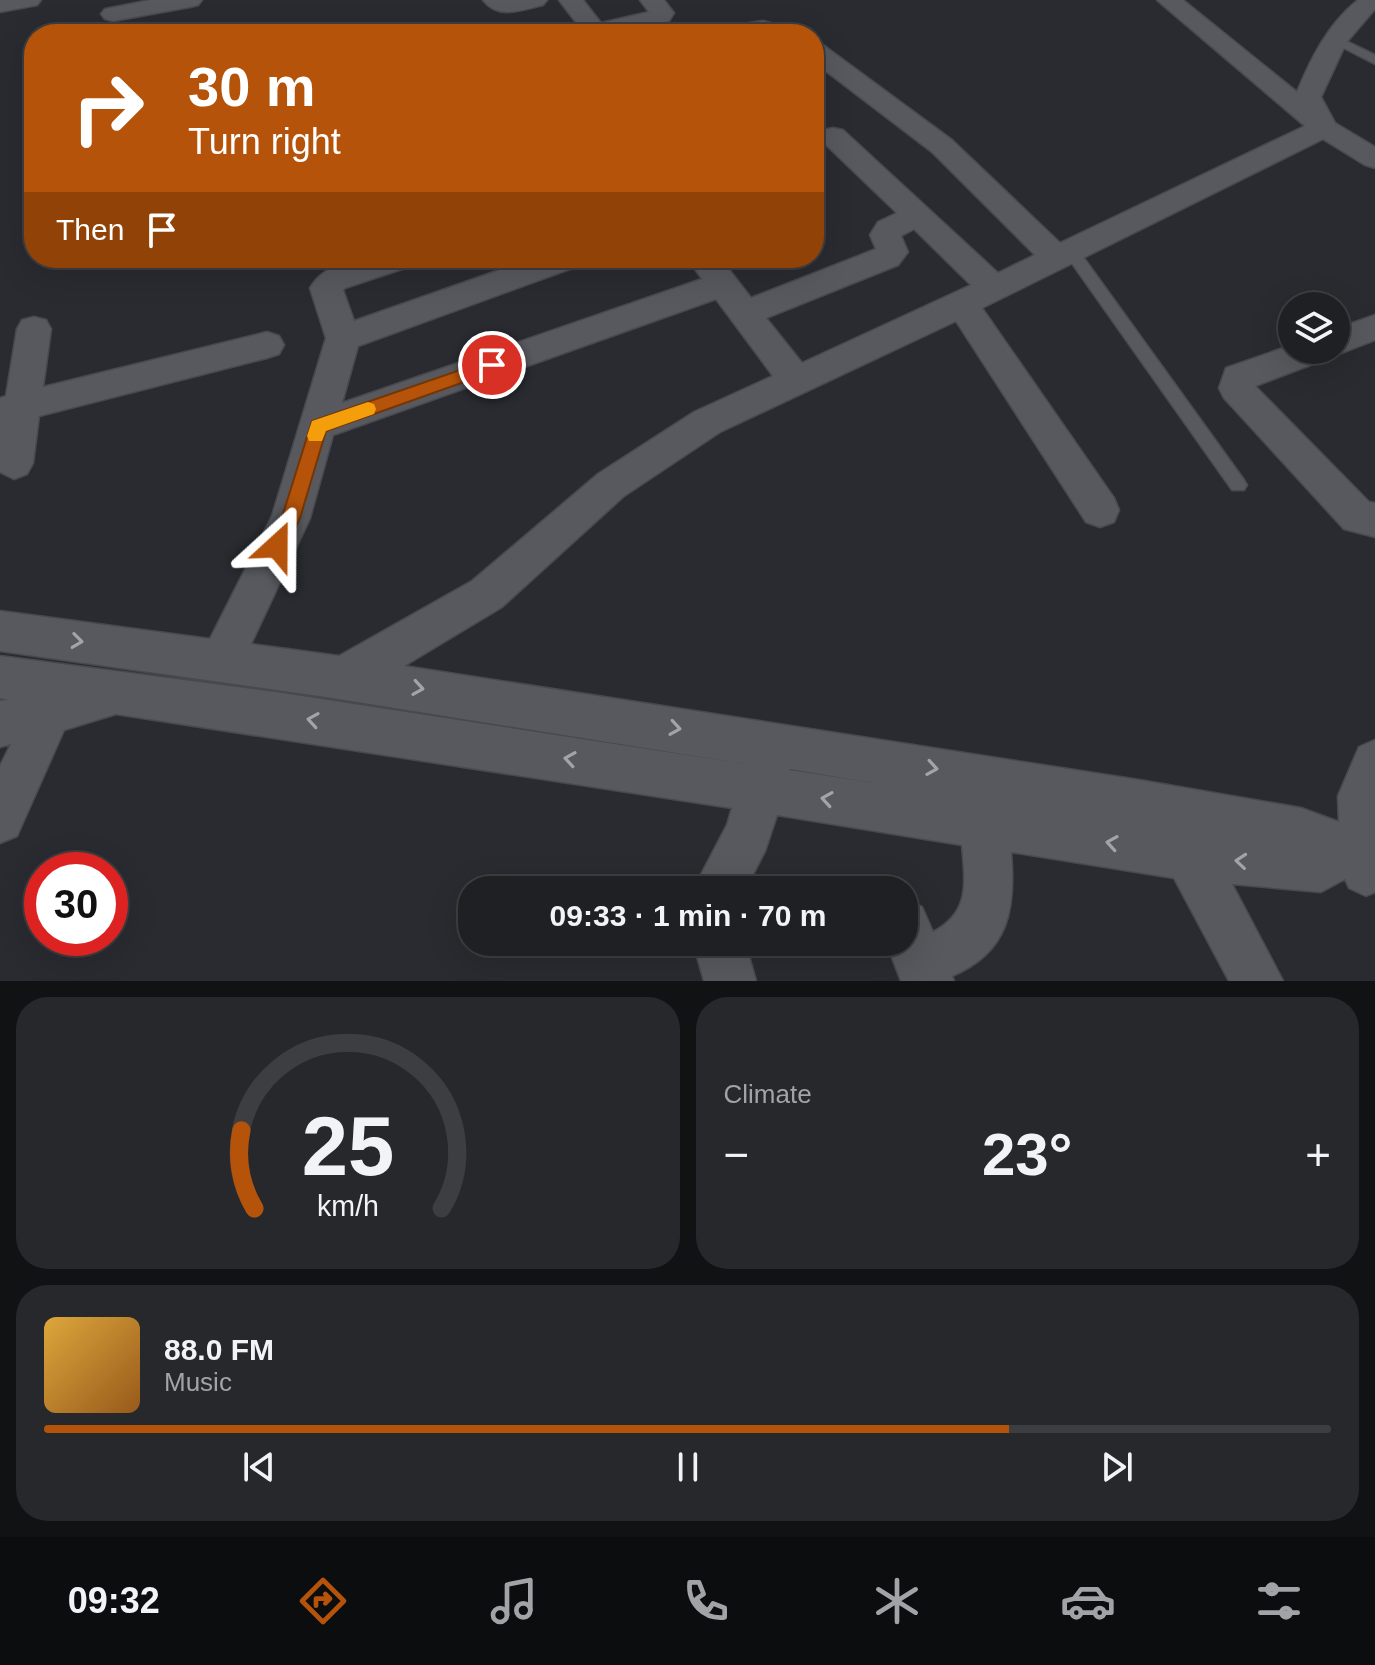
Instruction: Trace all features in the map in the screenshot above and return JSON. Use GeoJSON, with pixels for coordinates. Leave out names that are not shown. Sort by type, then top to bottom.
{"type":"FeatureCollection","features":[{"type":"Feature","properties":{"kind":"street"},"geometry":{"type":"LineString","coordinates":[[0,5],[29,0]]}},
{"type":"Feature","properties":{"kind":"street"},"geometry":{"type":"LineString","coordinates":[[112,16],[190,0]]}},
{"type":"Feature","properties":{"kind":"street"},"geometry":{"type":"LineString","coordinates":[[495,0],[501,6],[535,0]]}},
{"type":"Feature","properties":{"kind":"street"},"geometry":{"type":"LineString","coordinates":[[571,0],[589,24]]}},
{"type":"Feature","properties":{"kind":"street"},"geometry":{"type":"LineString","coordinates":[[628,24],[661,16],[652,0]]}},
{"type":"Feature","properties":{"kind":"street"},"geometry":{"type":"LineString","coordinates":[[1169,0],[1200,12],[1324,128],[1375,159]]}},
{"type":"Feature","properties":{"kind":"street"},"geometry":{"type":"LineString","coordinates":[[1324,128],[1308,97],[1334,39],[1367,11]]}},
{"type":"Feature","properties":{"kind":"street"},"geometry":{"type":"LineString","coordinates":[[824,58],[942,146],[1064,254]]}},
{"type":"Feature","properties":{"kind":"street"},"geometry":{"type":"LineString","coordinates":[[346,676],[487,594],[611,485],[695,430],[1324,128]]}},
{"type":"Feature","properties":{"kind":"street"},"geometry":{"type":"LineString","coordinates":[[824,134],[917,215],[994,288]]}},
{"type":"Feature","properties":{"kind":"street"},"geometry":{"type":"LineString","coordinates":[[745,313],[887,257],[893,252],[885,235],[889,229],[917,215]]}},
{"type":"Feature","properties":{"kind":"street"},"geometry":{"type":"LineString","coordinates":[[222,660],[291,518],[343,338],[326,288],[334,280],[370,268]]}},
{"type":"Feature","properties":{"kind":"street"},"geometry":{"type":"LineString","coordinates":[[343,338],[539,268]]}},
{"type":"Feature","properties":{"kind":"street"},"geometry":{"type":"LineString","coordinates":[[318,426],[713,271],[796,381]]}},
{"type":"Feature","properties":{"kind":"street"},"geometry":{"type":"LineString","coordinates":[[962,304],[1100,510]]}},
{"type":"Feature","properties":{"kind":"street"},"geometry":{"type":"LineString","coordinates":[[1350,337],[1375,327]]}},
{"type":"Feature","properties":{"kind":"street"},"geometry":{"type":"LineString","coordinates":[[14,463],[11,410],[34,329]]}},
{"type":"Feature","properties":{"kind":"street"},"geometry":{"type":"LineString","coordinates":[[11,410],[267,345]]}},
{"type":"Feature","properties":{"kind":"street"},"geometry":{"type":"LineString","coordinates":[[1278,363],[1238,378],[1236,388],[1358,517],[1375,520]]}},
{"type":"Feature","properties":{"kind":"street"},"geometry":{"type":"LineString","coordinates":[[0,631],[346,676],[1172,809],[1315,835],[1358,869]]}},
{"type":"Feature","properties":{"kind":"street"},"geometry":{"type":"LineString","coordinates":[[0,677],[761,789],[1189,856],[1358,869]]}},
{"type":"Feature","properties":{"kind":"street"},"geometry":{"type":"LineString","coordinates":[[0,724],[121,693]]}},
{"type":"Feature","properties":{"kind":"street"},"geometry":{"type":"LineString","coordinates":[[0,819],[50,710]]}},
{"type":"Feature","properties":{"kind":"street"},"geometry":{"type":"LineString","coordinates":[[726,876],[748,834],[773,743]]}},
{"type":"Feature","properties":{"kind":"street"},"geometry":{"type":"LineString","coordinates":[[1358,869],[1362,796],[1375,763]]}},
{"type":"Feature","properties":{"kind":"street"},"geometry":{"type":"LineString","coordinates":[[1172,809],[1189,856],[1257,981]]}},
{"type":"Feature","properties":{"kind":"street"},"geometry":{"type":"LineString","coordinates":[[917,957],[969,939],[984,920],[987,893],[984,823]]}},
{"type":"Feature","properties":{"kind":"street"},"geometry":{"type":"LineString","coordinates":[[723,956],[730,981]]}},
{"type":"Feature","properties":{"kind":"lane"},"geometry":{"type":"LineString","coordinates":[[1334,39],[1375,60]]}},
{"type":"Feature","properties":{"kind":"lane"},"geometry":{"type":"LineString","coordinates":[[1064,254],[1238,485]]}},
{"type":"Feature","properties":{"kind":"slow traffic"},"geometry":{"type":"LineString","coordinates":[[316,436],[318,426],[368,409]]}},
{"type":"Feature","properties":{"kind":"route"},"geometry":{"type":"LineString","coordinates":[[277,546],[291,518],[318,426],[492,365]]}}]}
